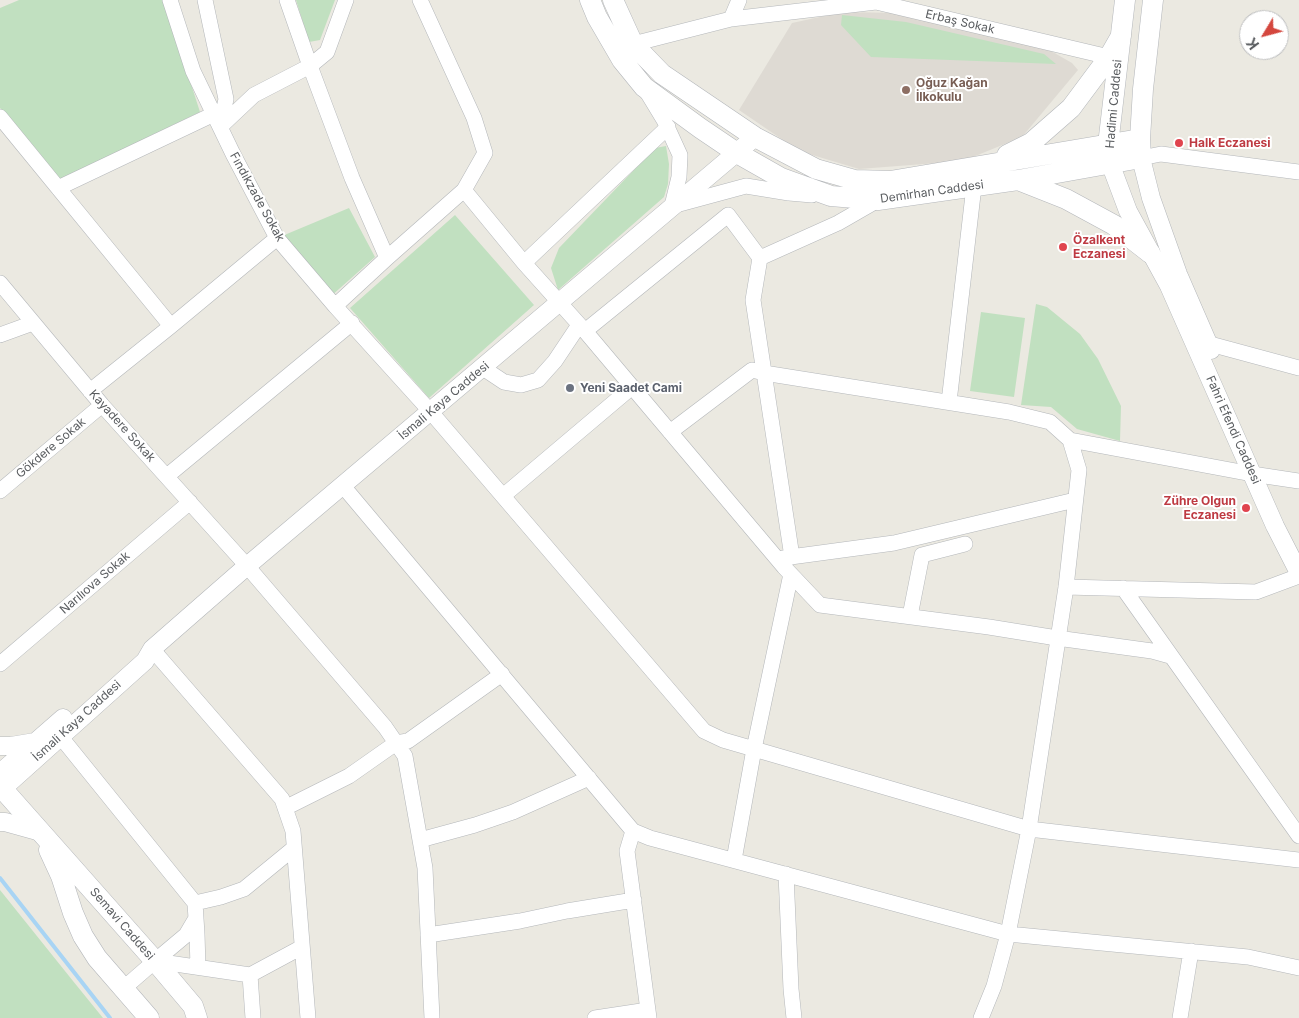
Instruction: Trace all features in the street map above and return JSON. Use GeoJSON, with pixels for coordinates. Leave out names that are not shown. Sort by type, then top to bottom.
{"type":"FeatureCollection","features":[{"type":"Feature","properties":{"kind":"main road","name":"Demirhan Caddesi"},"geometry":{"type":"LineString","coordinates":[[590,0],[597,17],[622,60],[644,86],[737,153],[781,178],[831,196],[878,200],[1018,180],[1109,154],[1140,148]]}},
{"type":"Feature","properties":{"kind":"main road","name":"Demirhan Caddesi"},"geometry":{"type":"LineString","coordinates":[[612,0],[633,44],[662,74],[755,137],[816,169],[855,180],[890,181],[990,164],[1109,154]]}},
{"type":"Feature","properties":{"kind":"main road","name":"Hadimi Caddesi"},"geometry":{"type":"LineString","coordinates":[[1109,154],[1125,0]]}},
{"type":"Feature","properties":{"kind":"main road"},"geometry":{"type":"LineString","coordinates":[[1140,148],[1143,89],[1153,0]]}},
{"type":"Feature","properties":{"kind":"main road"},"geometry":{"type":"LineString","coordinates":[[990,164],[1031,143],[1071,108],[1109,57],[1121,36]]}},
{"type":"Feature","properties":{"kind":"main road"},"geometry":{"type":"LineString","coordinates":[[1018,180],[1066,199],[1114,225],[1150,253]]}},
{"type":"Feature","properties":{"kind":"main road","name":"Semavi Caddesi"},"geometry":{"type":"LineString","coordinates":[[1,785],[193,1006],[197,1018]]}},
{"type":"Feature","properties":{"kind":"main road","name":"Semavi Caddesi"},"geometry":{"type":"LineString","coordinates":[[41,832],[61,876],[83,936],[97,958],[149,1018]]}},
{"type":"Feature","properties":{"kind":"street","name":"Fındıkzade Sokak"},"geometry":{"type":"LineString","coordinates":[[170,0],[193,70],[277,238],[503,496],[704,731],[723,740],[1029,829],[1299,860]]}},
{"type":"Feature","properties":{"kind":"street"},"geometry":{"type":"LineString","coordinates":[[205,0],[226,99],[217,120]]}},
{"type":"Feature","properties":{"kind":"street"},"geometry":{"type":"LineString","coordinates":[[287,0],[352,178],[387,258]]}},
{"type":"Feature","properties":{"kind":"street"},"geometry":{"type":"LineString","coordinates":[[58,188],[217,120],[254,96],[310,66],[326,52],[346,0]]}},
{"type":"Feature","properties":{"kind":"street"},"geometry":{"type":"LineString","coordinates":[[336,306],[464,190],[485,153],[474,118],[420,0]]}},
{"type":"Feature","properties":{"kind":"street"},"geometry":{"type":"LineString","coordinates":[[732,19],[740,0]]}},
{"type":"Feature","properties":{"kind":"street","name":"Erbaş Sokak"},"geometry":{"type":"LineString","coordinates":[[633,44],[732,19],[876,1],[1109,57]]}},
{"type":"Feature","properties":{"kind":"street"},"geometry":{"type":"LineString","coordinates":[[644,86],[668,127],[680,154],[679,177],[672,206],[746,186],[789,193],[831,196]]}},
{"type":"Feature","properties":{"kind":"street"},"geometry":{"type":"LineString","coordinates":[[0,117],[171,326]]}},
{"type":"Feature","properties":{"kind":"street"},"geometry":{"type":"LineString","coordinates":[[524,263],[668,127]]}},
{"type":"Feature","properties":{"kind":"street","name":"İsmali Kaya Caddesi"},"geometry":{"type":"LineString","coordinates":[[1,785],[145,661],[152,650],[247,566],[755,137]]}},
{"type":"Feature","properties":{"kind":"street"},"geometry":{"type":"LineString","coordinates":[[1174,280],[1151,198],[1140,148],[1161,154],[1299,172]]}},
{"type":"Feature","properties":{"kind":"street","name":"Hadimi Caddesi"},"geometry":{"type":"LineString","coordinates":[[1109,154],[1128,211],[1150,253],[1174,280]]}},
{"type":"Feature","properties":{"kind":"street"},"geometry":{"type":"LineString","coordinates":[[949,402],[974,186]]}},
{"type":"Feature","properties":{"kind":"street"},"geometry":{"type":"LineString","coordinates":[[464,190],[524,263],[560,302],[670,432],[785,558]]}},
{"type":"Feature","properties":{"kind":"street"},"geometry":{"type":"LineString","coordinates":[[760,258],[838,224],[878,200]]}},
{"type":"Feature","properties":{"kind":"street"},"geometry":{"type":"LineString","coordinates":[[483,368],[504,382],[521,385],[538,380],[582,328],[728,215],[760,258],[753,300],[764,373],[785,558],[791,574],[820,605],[989,627],[1152,651],[1170,656]]}},
{"type":"Feature","properties":{"kind":"street"},"geometry":{"type":"LineString","coordinates":[[90,390],[277,238]]}},
{"type":"Feature","properties":{"kind":"street","name":"Fahri Efendi Caddesi"},"geometry":{"type":"LineString","coordinates":[[1174,280],[1259,475],[1299,549]]}},
{"type":"Feature","properties":{"kind":"street","name":"Kayadere Sokak"},"geometry":{"type":"LineString","coordinates":[[0,284],[102,405],[247,566],[385,727],[405,756],[425,868],[432,1018]]}},
{"type":"Feature","properties":{"kind":"street"},"geometry":{"type":"LineString","coordinates":[[0,335],[33,323]]}},
{"type":"Feature","properties":{"kind":"street"},"geometry":{"type":"LineString","coordinates":[[166,476],[352,323]]}},
{"type":"Feature","properties":{"kind":"street"},"geometry":{"type":"LineString","coordinates":[[1200,341],[1299,368]]}},
{"type":"Feature","properties":{"kind":"street"},"geometry":{"type":"LineString","coordinates":[[670,432],[752,370],[1009,412],[1050,422],[1070,440],[1079,470],[1066,587],[1029,829],[1008,934],[994,986],[980,1018]]}},
{"type":"Feature","properties":{"kind":"street"},"geometry":{"type":"LineString","coordinates":[[503,496],[632,387]]}},
{"type":"Feature","properties":{"kind":"street","name":"Gökdere Sokak"},"geometry":{"type":"LineString","coordinates":[[2,486],[102,405]]}},
{"type":"Feature","properties":{"kind":"street"},"geometry":{"type":"LineString","coordinates":[[1070,440],[1299,481]]}},
{"type":"Feature","properties":{"kind":"street","name":"Fahri Efendi Caddesi"},"geometry":{"type":"LineString","coordinates":[[1259,475],[1275,526],[1299,574]]}},
{"type":"Feature","properties":{"kind":"street"},"geometry":{"type":"LineString","coordinates":[[343,486],[633,831],[650,838],[1008,934],[1248,957],[1299,968]]}},
{"type":"Feature","properties":{"kind":"street"},"geometry":{"type":"LineString","coordinates":[[785,558],[894,543],[1075,500]]}},
{"type":"Feature","properties":{"kind":"street","name":"Narılıova Sokak"},"geometry":{"type":"LineString","coordinates":[[0,664],[190,502]]}},
{"type":"Feature","properties":{"kind":"street"},"geometry":{"type":"LineString","coordinates":[[910,616],[922,555],[965,544]]}},
{"type":"Feature","properties":{"kind":"street"},"geometry":{"type":"LineString","coordinates":[[734,860],[754,749],[791,574]]}},
{"type":"Feature","properties":{"kind":"street"},"geometry":{"type":"LineString","coordinates":[[1066,587],[1256,592],[1299,574]]}},
{"type":"Feature","properties":{"kind":"street"},"geometry":{"type":"LineString","coordinates":[[1123,588],[1299,836]]}},
{"type":"Feature","properties":{"kind":"street"},"geometry":{"type":"LineString","coordinates":[[152,650],[282,799],[293,831],[308,1018]]}},
{"type":"Feature","properties":{"kind":"street","name":"İsmali Kaya Caddesi"},"geometry":{"type":"LineString","coordinates":[[1,785],[35,742],[138,653],[152,650]]}},
{"type":"Feature","properties":{"kind":"street"},"geometry":{"type":"LineString","coordinates":[[285,808],[349,776],[396,743],[408,741],[502,674]]}},
{"type":"Feature","properties":{"kind":"street"},"geometry":{"type":"LineString","coordinates":[[60,736],[195,903],[198,967]]}},
{"type":"Feature","properties":{"kind":"street"},"geometry":{"type":"LineString","coordinates":[[0,746],[35,742]]}},
{"type":"Feature","properties":{"kind":"street"},"geometry":{"type":"LineString","coordinates":[[420,840],[513,812],[589,778]]}},
{"type":"Feature","properties":{"kind":"street"},"geometry":{"type":"LineString","coordinates":[[0,822],[41,832]]}},
{"type":"Feature","properties":{"kind":"street"},"geometry":{"type":"LineString","coordinates":[[595,1018],[649,1014],[627,851],[633,831]]}},
{"type":"Feature","properties":{"kind":"street"},"geometry":{"type":"LineString","coordinates":[[195,903],[244,889],[294,848]]}},
{"type":"Feature","properties":{"kind":"street"},"geometry":{"type":"LineString","coordinates":[[786,874],[794,1018]]}},
{"type":"Feature","properties":{"kind":"street"},"geometry":{"type":"LineString","coordinates":[[428,935],[634,900]]}},
{"type":"Feature","properties":{"kind":"street"},"geometry":{"type":"LineString","coordinates":[[124,988],[186,935],[196,918]]}},
{"type":"Feature","properties":{"kind":"street"},"geometry":{"type":"LineString","coordinates":[[155,961],[250,975],[302,946]]}},
{"type":"Feature","properties":{"kind":"street"},"geometry":{"type":"LineString","coordinates":[[1180,1018],[1191,951]]}},
{"type":"Feature","properties":{"kind":"street"},"geometry":{"type":"LineString","coordinates":[[250,975],[253,1018]]}},
{"type":"Feature","properties":{"kind":"shaded area","name":"Oğuz Kağan İlkokulu"},"geometry":{"type":"Polygon","coordinates":[[[843,12],[898,13],[1051,51],[1072,63],[1078,70],[1022,137],[963,161],[859,169],[799,151],[739,110],[792,23],[843,12]]]}},
{"type":"Feature","properties":{"kind":"green space"},"geometry":{"type":"Polygon","coordinates":[[[19,0],[164,0],[200,112],[59,180],[0,108],[0,8],[19,0]]]}},
{"type":"Feature","properties":{"kind":"green space"},"geometry":{"type":"Polygon","coordinates":[[[296,0],[335,0],[320,40],[309,42],[296,0]]]}},
{"type":"Feature","properties":{"kind":"green space"},"geometry":{"type":"Polygon","coordinates":[[[842,15],[906,22],[1044,54],[1056,64],[871,57],[841,25],[842,15]]]}},
{"type":"Feature","properties":{"kind":"green space"},"geometry":{"type":"Polygon","coordinates":[[[666,146],[669,164],[668,184],[664,197],[558,290],[551,268],[559,248],[655,148],[666,146]]]}},
{"type":"Feature","properties":{"kind":"green space"},"geometry":{"type":"Polygon","coordinates":[[[349,208],[375,257],[330,297],[282,236],[349,208]]]}},
{"type":"Feature","properties":{"kind":"green space"},"geometry":{"type":"Polygon","coordinates":[[[455,215],[534,305],[429,398],[350,308],[455,215]]]}},
{"type":"Feature","properties":{"kind":"green space"},"geometry":{"type":"Polygon","coordinates":[[[1036,304],[1047,307],[1080,334],[1098,359],[1121,406],[1120,441],[1077,429],[1051,407],[1021,405],[1036,304]]]}},
{"type":"Feature","properties":{"kind":"green space"},"geometry":{"type":"Polygon","coordinates":[[[981,312],[1025,318],[1014,397],[970,391],[981,312]]]}},
{"type":"Feature","properties":{"kind":"green space"},"geometry":{"type":"Polygon","coordinates":[[[0,890],[73,981],[103,1018],[0,1018],[0,890]]]}},
{"type":"Feature","properties":{"kind":"waterway"},"geometry":{"type":"LineString","coordinates":[[0,878],[110,1018]]}},
{"type":"Feature","properties":{"kind":"place","name":"Oğuz Kağan İlkokulu"},"geometry":{"type":"Point","coordinates":[906,90]}},
{"type":"Feature","properties":{"kind":"place","name":"Halk Eczanesi"},"geometry":{"type":"Point","coordinates":[1179,143]}},
{"type":"Feature","properties":{"kind":"place","name":"Özalkent Eczanesi"},"geometry":{"type":"Point","coordinates":[1063,247]}},
{"type":"Feature","properties":{"kind":"place","name":"Yeni Saadet Cami"},"geometry":{"type":"Point","coordinates":[570,388]}},
{"type":"Feature","properties":{"kind":"place","name":"Zühre Olgun Eczanesi"},"geometry":{"type":"Point","coordinates":[1246,508]}}]}
